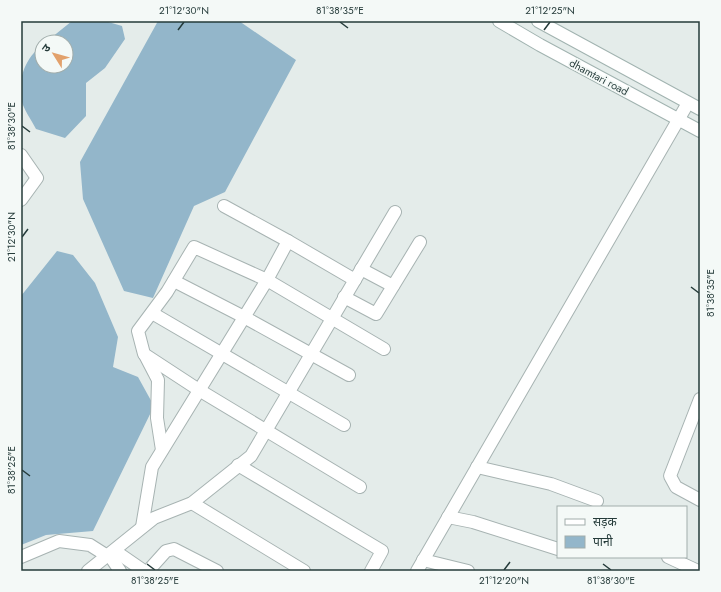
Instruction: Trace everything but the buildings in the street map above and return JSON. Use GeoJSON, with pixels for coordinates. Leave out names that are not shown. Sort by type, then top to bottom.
{"type":"FeatureCollection","features":[{"type":"Feature","properties":{"kind":"street","name":"dhamtari road"},"geometry":{"type":"LineString","coordinates":[[499,21],[540,45],[700,131]]}},
{"type":"Feature","properties":{"kind":"street"},"geometry":{"type":"LineString","coordinates":[[538,21],[700,109]]}},
{"type":"Feature","properties":{"kind":"street"},"geometry":{"type":"LineString","coordinates":[[468,571],[420,566],[688,103]]}},
{"type":"Feature","properties":{"kind":"street"},"geometry":{"type":"LineString","coordinates":[[21,155],[37,178],[21,200]]}},
{"type":"Feature","properties":{"kind":"street"},"geometry":{"type":"LineString","coordinates":[[224,206],[355,280]]}},
{"type":"Feature","properties":{"kind":"street"},"geometry":{"type":"LineString","coordinates":[[88,571],[154,518],[192,503],[251,456],[395,212]]}},
{"type":"Feature","properties":{"kind":"street"},"geometry":{"type":"LineString","coordinates":[[142,527],[152,467],[267,280],[288,241]]}},
{"type":"Feature","properties":{"kind":"street"},"geometry":{"type":"LineString","coordinates":[[344,298],[376,314],[420,242]]}},
{"type":"Feature","properties":{"kind":"street"},"geometry":{"type":"LineString","coordinates":[[162,450],[157,418],[158,380],[144,354],[138,332],[174,281],[194,247],[267,280],[384,349]]}},
{"type":"Feature","properties":{"kind":"street"},"geometry":{"type":"LineString","coordinates":[[361,269],[392,286]]}},
{"type":"Feature","properties":{"kind":"street"},"geometry":{"type":"LineString","coordinates":[[174,281],[244,317],[349,375]]}},
{"type":"Feature","properties":{"kind":"street"},"geometry":{"type":"LineString","coordinates":[[152,313],[344,425]]}},
{"type":"Feature","properties":{"kind":"street"},"geometry":{"type":"LineString","coordinates":[[144,354],[199,390],[360,487]]}},
{"type":"Feature","properties":{"kind":"street"},"geometry":{"type":"LineString","coordinates":[[700,399],[696,419],[670,476],[676,487],[700,500]]}},
{"type":"Feature","properties":{"kind":"street"},"geometry":{"type":"LineString","coordinates":[[238,465],[382,551],[371,571]]}},
{"type":"Feature","properties":{"kind":"street"},"geometry":{"type":"LineString","coordinates":[[477,467],[551,484],[597,500]]}},
{"type":"Feature","properties":{"kind":"street"},"geometry":{"type":"LineString","coordinates":[[192,503],[304,571]]}},
{"type":"Feature","properties":{"kind":"street"},"geometry":{"type":"LineString","coordinates":[[448,517],[473,522],[557,549]]}},
{"type":"Feature","properties":{"kind":"street"},"geometry":{"type":"LineString","coordinates":[[21,556],[59,541],[90,545],[111,553],[144,571]]}},
{"type":"Feature","properties":{"kind":"street"},"geometry":{"type":"LineString","coordinates":[[148,571],[166,551],[174,549],[216,571]]}},
{"type":"Feature","properties":{"kind":"street"},"geometry":{"type":"LineString","coordinates":[[111,553],[112,559],[120,571]]}},
{"type":"Feature","properties":{"kind":"street"},"geometry":{"type":"LineString","coordinates":[[670,558],[698,571]]}},
{"type":"Feature","properties":{"kind":"water"},"geometry":{"type":"Polygon","coordinates":[[[72,21],[105,21],[122,26],[125,39],[105,68],[86,83],[86,116],[65,138],[36,129],[25,110],[20,90],[24,68],[34,53],[34,74],[74,74],[74,34],[56,34],[72,21]]]}},
{"type":"Feature","properties":{"kind":"water"},"geometry":{"type":"Polygon","coordinates":[[[158,21],[239,21],[296,60],[225,192],[194,206],[153,298],[124,291],[83,199],[80,162],[158,21]]]}},
{"type":"Feature","properties":{"kind":"water"},"geometry":{"type":"Polygon","coordinates":[[[57,251],[73,255],[95,283],[118,337],[113,367],[138,377],[154,406],[93,531],[46,535],[21,545],[21,296],[57,251]]]}}]}
